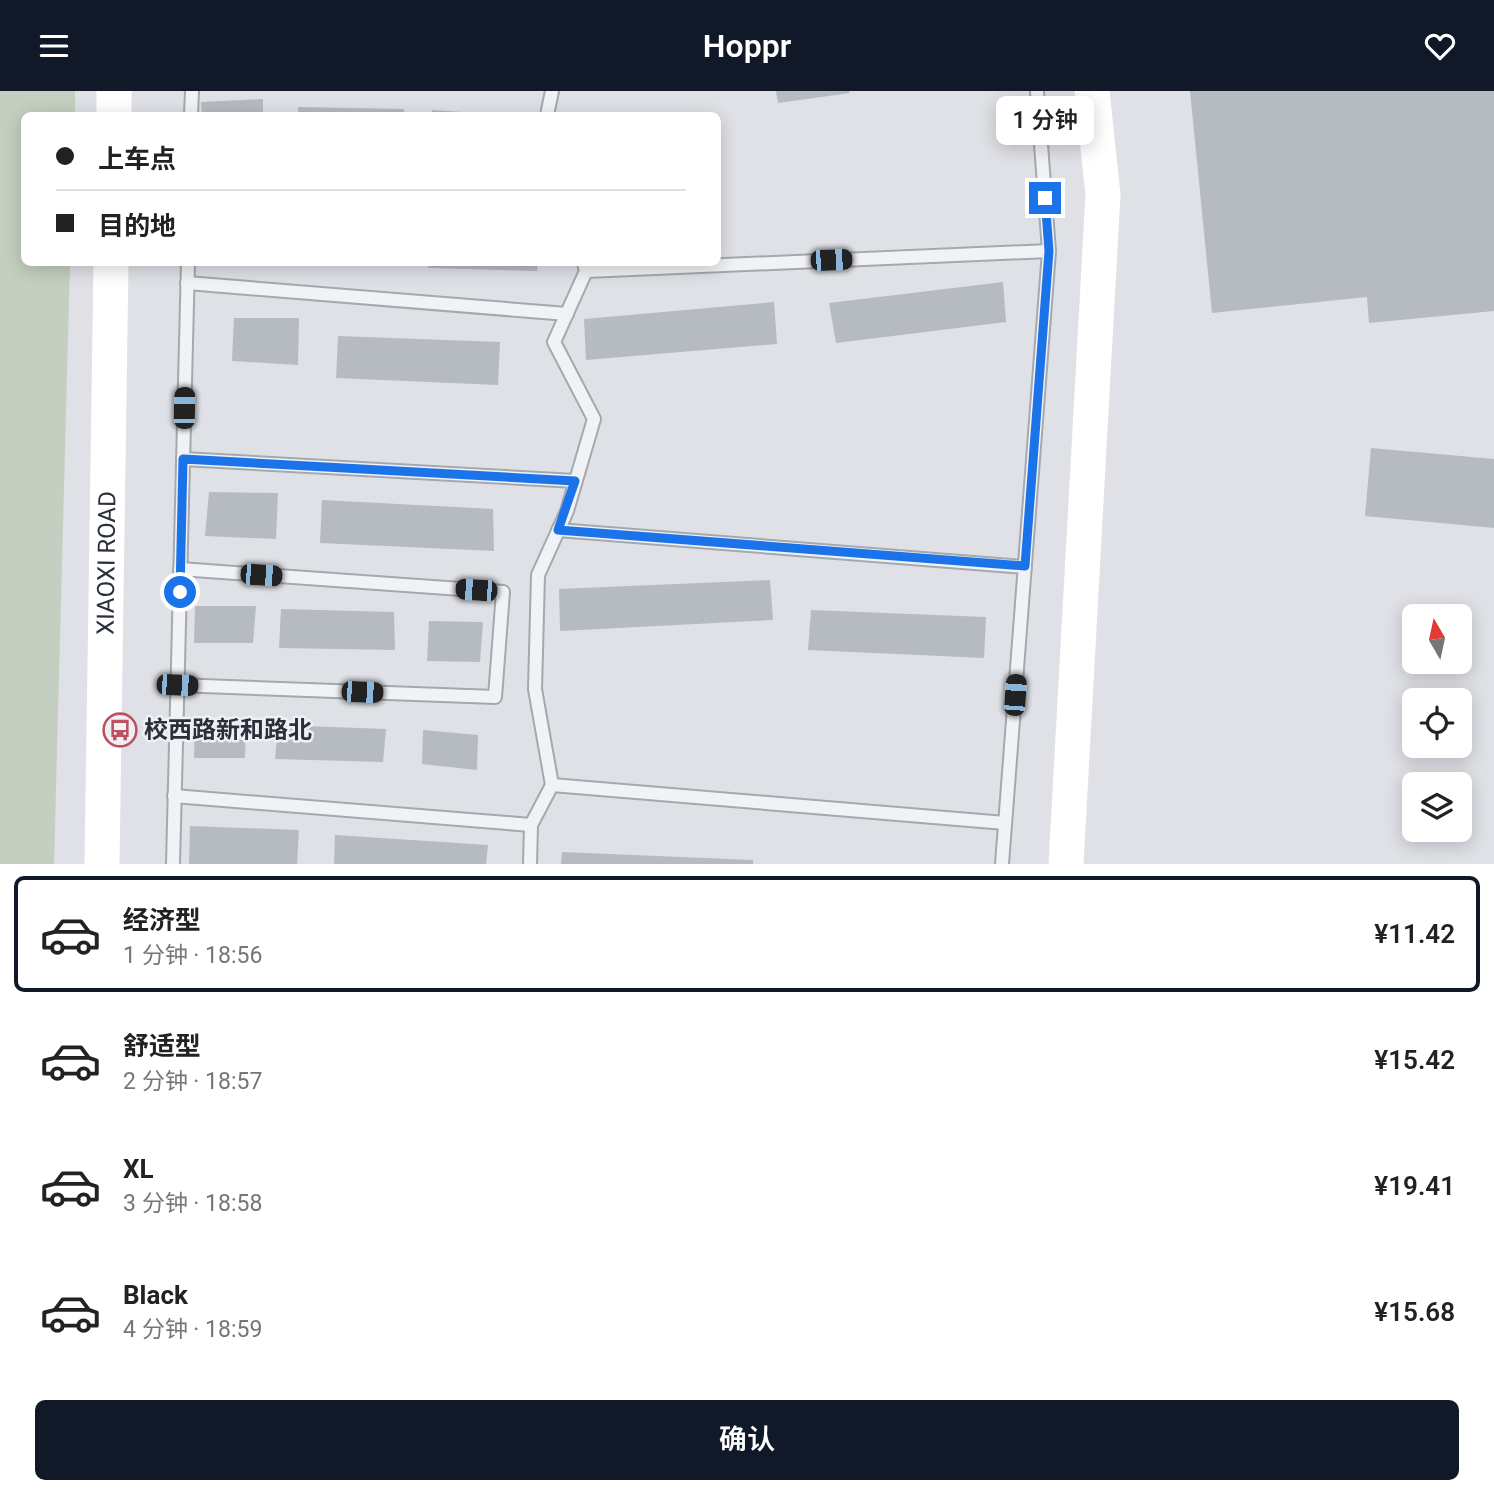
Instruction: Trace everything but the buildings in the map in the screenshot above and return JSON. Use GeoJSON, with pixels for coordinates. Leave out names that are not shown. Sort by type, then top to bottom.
{"type":"FeatureCollection","features":[{"type":"Feature","properties":{"kind":"street"},"geometry":{"type":"LineString","coordinates":[[114,91],[114,112]]}},
{"type":"Feature","properties":{"kind":"street"},"geometry":{"type":"LineString","coordinates":[[1066,864],[1103,195],[1092,91]]}},
{"type":"Feature","properties":{"kind":"street","name":"XIAOXI ROAD"},"geometry":{"type":"LineString","coordinates":[[102,864],[111,266]]}},
{"type":"Feature","properties":{"kind":"lane"},"geometry":{"type":"LineString","coordinates":[[191,112],[192,91]]}},
{"type":"Feature","properties":{"kind":"lane"},"geometry":{"type":"LineString","coordinates":[[548,112],[552,91]]}},
{"type":"Feature","properties":{"kind":"lane"},"geometry":{"type":"LineString","coordinates":[[1002,864],[1049,251],[1037,91]]}},
{"type":"Feature","properties":{"kind":"lane"},"geometry":{"type":"LineString","coordinates":[[721,262],[1049,251]]}},
{"type":"Feature","properties":{"kind":"lane"},"geometry":{"type":"LineString","coordinates":[[173,864],[188,266]]}},
{"type":"Feature","properties":{"kind":"lane"},"geometry":{"type":"LineString","coordinates":[[530,864],[531,825],[552,785],[534,689],[538,575],[558,530],[594,419],[554,342],[585,267],[614,266]]}},
{"type":"Feature","properties":{"kind":"lane"},"geometry":{"type":"LineString","coordinates":[[187,283],[567,314]]}},
{"type":"Feature","properties":{"kind":"lane"},"geometry":{"type":"LineString","coordinates":[[183,459],[575,481]]}},
{"type":"Feature","properties":{"kind":"lane"},"geometry":{"type":"LineString","coordinates":[[558,530],[1025,566]]}},
{"type":"Feature","properties":{"kind":"lane"},"geometry":{"type":"LineString","coordinates":[[177,685],[495,697],[503,592],[180,569]]}},
{"type":"Feature","properties":{"kind":"lane"},"geometry":{"type":"LineString","coordinates":[[552,785],[1005,824]]}},
{"type":"Feature","properties":{"kind":"lane"},"geometry":{"type":"LineString","coordinates":[[174,796],[531,825]]}},
{"type":"Feature","properties":{"kind":"green space"},"geometry":{"type":"Polygon","coordinates":[[[0,91],[75,91],[75,112],[21,112],[21,266],[70,266],[54,864],[0,864],[0,91]]]}},
{"type":"Feature","properties":{"kind":"place","name":"校西路新和路北"},"geometry":{"type":"Point","coordinates":[120,730]}},
{"type":"Feature","properties":{"kind":"route"},"geometry":{"type":"LineString","coordinates":[[180,592],[183,459],[575,481],[567,511],[558,530],[1025,566],[1049,251],[1045,198]]}}]}
